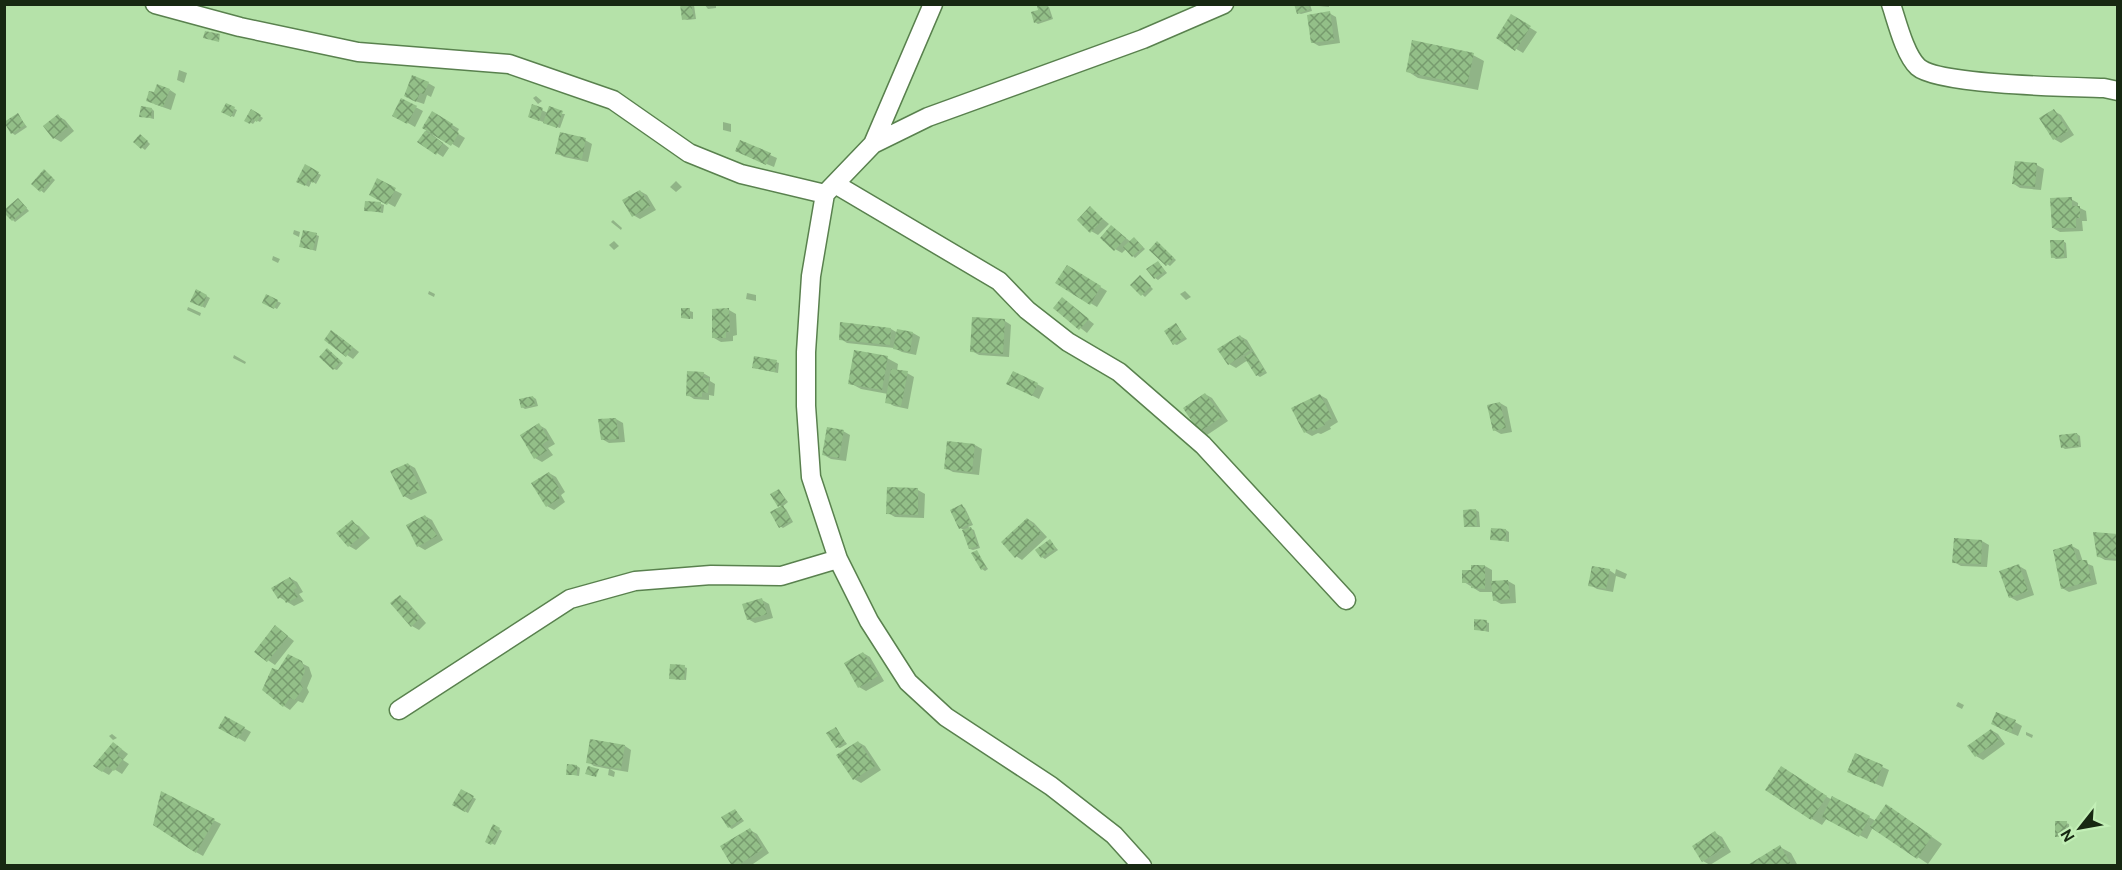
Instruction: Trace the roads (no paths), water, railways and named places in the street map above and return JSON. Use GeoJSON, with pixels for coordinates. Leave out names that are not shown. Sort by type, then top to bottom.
{"type":"FeatureCollection","features":[{"type":"Feature","properties":{"kind":"street"},"geometry":{"type":"LineString","coordinates":[[155,4],[240,27],[358,52],[509,64],[613,100],[689,153],[741,174],[830,189],[999,281],[1028,310],[1068,342],[1119,372],[1203,445],[1346,600]]}},
{"type":"Feature","properties":{"kind":"street"},"geometry":{"type":"LineString","coordinates":[[873,144],[933,4]]}},
{"type":"Feature","properties":{"kind":"street"},"geometry":{"type":"LineString","coordinates":[[1142,866],[1114,835],[1051,786],[946,717],[908,682],[870,621],[838,559],[812,477],[806,406],[806,352],[811,276],[830,189],[873,144],[928,117],[1143,39],[1224,4]]}},
{"type":"Feature","properties":{"kind":"street"},"geometry":{"type":"LineString","coordinates":[[1891,4],[1909,53],[1918,68],[1933,75],[2010,84],[2104,88],[2118,91]]}},
{"type":"Feature","properties":{"kind":"street"},"geometry":{"type":"LineString","coordinates":[[399,710],[570,599],[635,581],[711,575],[781,576],[838,559]]}}]}
